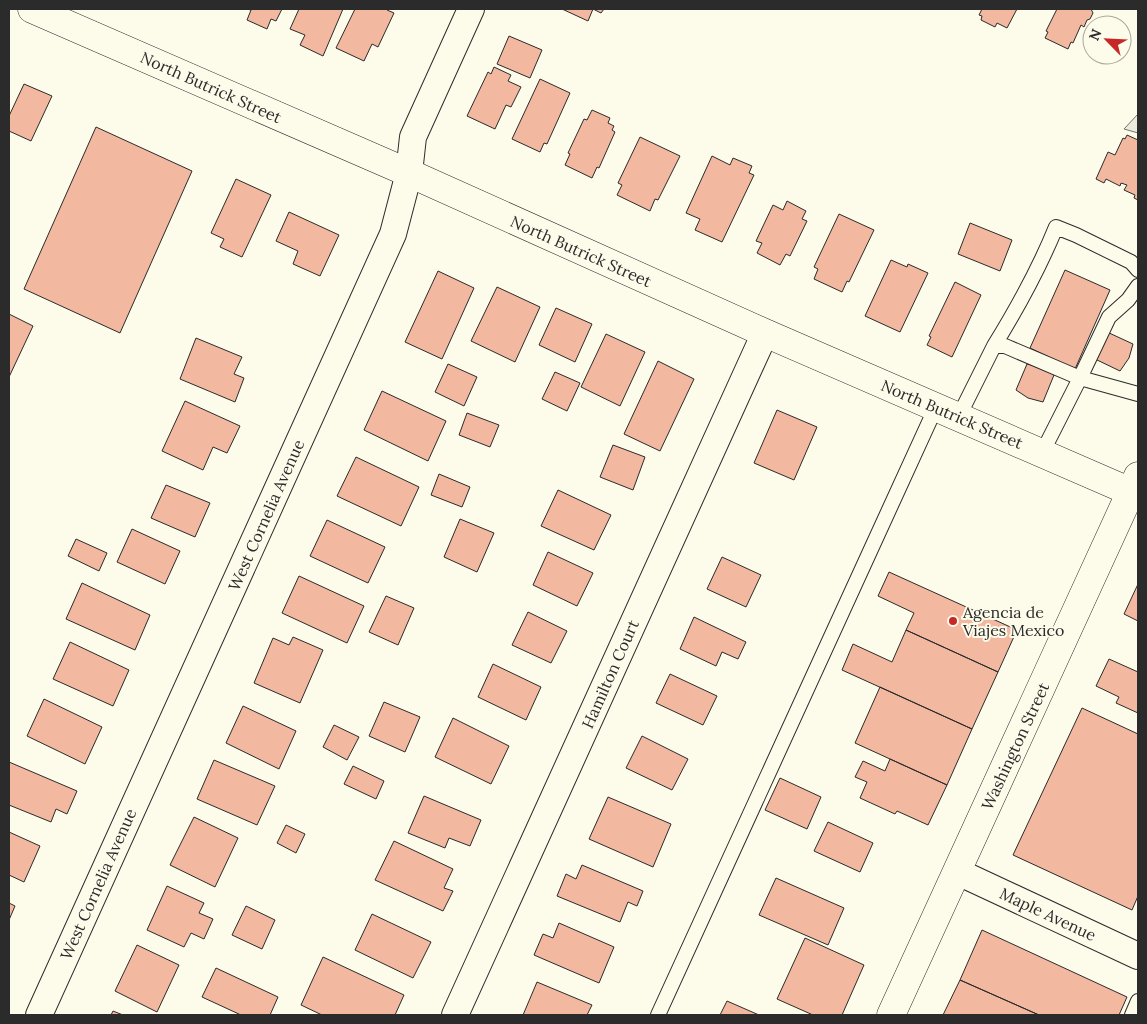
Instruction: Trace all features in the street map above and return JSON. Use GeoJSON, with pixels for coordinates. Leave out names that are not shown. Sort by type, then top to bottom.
{"type":"FeatureCollection","features":[{"type":"Feature","properties":{"kind":"street","name":"North Butrick Street"},"geometry":{"type":"LineString","coordinates":[[32,9],[409,173],[765,333],[1042,453],[1136,488]]}},
{"type":"Feature","properties":{"kind":"street","name":"West Cornelia Avenue"},"geometry":{"type":"LineString","coordinates":[[39,1015],[393,234],[409,173],[413,137],[471,9]]}},
{"type":"Feature","properties":{"kind":"street","name":"Hamilton Court"},"geometry":{"type":"LineString","coordinates":[[455,1015],[765,333]]}},
{"type":"Feature","properties":{"kind":"street","name":"Washington Street"},"geometry":{"type":"LineString","coordinates":[[891,1015],[1136,488]]}},
{"type":"Feature","properties":{"kind":"street","name":"Maple Avenue"},"geometry":{"type":"LineString","coordinates":[[958,872],[1138,956]]}},
{"type":"Feature","properties":{"kind":"lane"},"geometry":{"type":"LineString","coordinates":[[658,1015],[948,412],[994,346],[1017,308],[1044,257],[1056,227],[1131,262],[1138,270]]}},
{"type":"Feature","properties":{"kind":"lane"},"geometry":{"type":"LineString","coordinates":[[1042,453],[1109,317],[1128,300],[1138,286]]}},
{"type":"Feature","properties":{"kind":"lane"},"geometry":{"type":"LineString","coordinates":[[994,346],[1005,346],[1080,378],[1138,394]]}},
{"type":"Feature","properties":{"kind":"lane"},"geometry":{"type":"LineString","coordinates":[[1132,1015],[1138,1001]]}},
{"type":"Feature","properties":{"kind":"shaded area"},"geometry":{"type":"Polygon","coordinates":[[[1138,114],[1138,133],[1124,129],[1138,114]]]}},
{"type":"Feature","properties":{"kind":"building"},"geometry":{"type":"Polygon","coordinates":[[[247,9],[282,9],[276,21],[271,19],[267,29],[247,20],[251,10],[247,9]]]}},
{"type":"Feature","properties":{"kind":"building"},"geometry":{"type":"Polygon","coordinates":[[[299,9],[343,9],[323,56],[300,45],[305,35],[290,29],[299,9]]]}},
{"type":"Feature","properties":{"kind":"building"},"geometry":{"type":"Polygon","coordinates":[[[355,9],[388,9],[394,13],[378,47],[372,44],[364,61],[336,48],[355,9]]]}},
{"type":"Feature","properties":{"kind":"building"},"geometry":{"type":"Polygon","coordinates":[[[562,9],[593,9],[588,21],[562,9]]]}},
{"type":"Feature","properties":{"kind":"building"},"geometry":{"type":"Polygon","coordinates":[[[593,9],[604,9],[601,13],[593,9]]]}},
{"type":"Feature","properties":{"kind":"building"},"geometry":{"type":"Polygon","coordinates":[[[982,9],[1017,9],[1007,28],[997,23],[995,27],[981,20],[982,16],[979,15],[982,9]]]}},
{"type":"Feature","properties":{"kind":"building"},"geometry":{"type":"Polygon","coordinates":[[[1057,9],[1091,9],[1093,13],[1092,15],[1082,15],[1082,26],[1068,49],[1045,38],[1048,32],[1046,31],[1057,9]]]}},
{"type":"Feature","properties":{"kind":"building"},"geometry":{"type":"Polygon","coordinates":[[[509,36],[542,50],[530,78],[497,64],[509,36]]]}},
{"type":"Feature","properties":{"kind":"building"},"geometry":{"type":"Polygon","coordinates":[[[494,67],[511,75],[508,81],[521,87],[511,107],[506,105],[495,129],[467,116],[488,72],[491,74],[494,67]]]}},
{"type":"Feature","properties":{"kind":"building"},"geometry":{"type":"Polygon","coordinates":[[[540,79],[570,93],[547,144],[544,143],[540,152],[512,139],[540,79]]]}},
{"type":"Feature","properties":{"kind":"building"},"geometry":{"type":"Polygon","coordinates":[[[24,84],[52,96],[31,141],[9,131],[9,116],[24,84]]]}},
{"type":"Feature","properties":{"kind":"building"},"geometry":{"type":"Polygon","coordinates":[[[592,110],[610,118],[608,123],[614,126],[612,130],[615,132],[599,168],[597,167],[592,178],[565,165],[570,154],[568,153],[584,119],[587,120],[592,110]]]}},
{"type":"Feature","properties":{"kind":"building"},"geometry":{"type":"Polygon","coordinates":[[[96,127],[192,171],[120,333],[24,289],[96,127]]]}},
{"type":"Feature","properties":{"kind":"building"},"geometry":{"type":"Polygon","coordinates":[[[1127,135],[1138,140],[1138,200],[1134,198],[1135,195],[1124,190],[1127,185],[1121,183],[1120,186],[1106,179],[1104,183],[1096,179],[1108,152],[1115,155],[1123,138],[1125,139],[1127,135]]]}},
{"type":"Feature","properties":{"kind":"building"},"geometry":{"type":"Polygon","coordinates":[[[640,137],[680,156],[658,200],[655,199],[650,211],[617,195],[622,185],[618,183],[640,137]]]}},
{"type":"Feature","properties":{"kind":"building"},"geometry":{"type":"Polygon","coordinates":[[[712,156],[730,165],[733,158],[752,166],[749,173],[754,175],[722,242],[695,230],[700,219],[686,213],[712,156]]]}},
{"type":"Feature","properties":{"kind":"building"},"geometry":{"type":"Polygon","coordinates":[[[236,179],[271,195],[242,257],[220,247],[224,239],[211,233],[236,179]]]}},
{"type":"Feature","properties":{"kind":"building"},"geometry":{"type":"Polygon","coordinates":[[[787,201],[806,211],[802,219],[807,221],[790,256],[786,254],[780,265],[757,253],[762,243],[756,241],[773,205],[783,210],[787,201]]]}},
{"type":"Feature","properties":{"kind":"building"},"geometry":{"type":"Polygon","coordinates":[[[289,212],[339,235],[320,276],[293,264],[298,251],[276,241],[289,212]]]}},
{"type":"Feature","properties":{"kind":"building"},"geometry":{"type":"Polygon","coordinates":[[[839,214],[874,230],[849,282],[847,281],[842,292],[814,279],[818,269],[814,267],[839,214]]]}},
{"type":"Feature","properties":{"kind":"building"},"geometry":{"type":"Polygon","coordinates":[[[970,223],[1012,240],[1000,271],[958,254],[970,223]]]}},
{"type":"Feature","properties":{"kind":"building"},"geometry":{"type":"Polygon","coordinates":[[[891,260],[907,267],[908,264],[928,273],[900,332],[865,316],[891,260]]]}},
{"type":"Feature","properties":{"kind":"building"},"geometry":{"type":"Polygon","coordinates":[[[1065,270],[1110,290],[1075,369],[1030,348],[1065,270]]]}},
{"type":"Feature","properties":{"kind":"building"},"geometry":{"type":"Polygon","coordinates":[[[438,271],[474,288],[442,359],[405,342],[438,271]]]}},
{"type":"Feature","properties":{"kind":"building"},"geometry":{"type":"Polygon","coordinates":[[[955,282],[981,295],[952,357],[927,345],[931,337],[929,336],[955,282]]]}},
{"type":"Feature","properties":{"kind":"building"},"geometry":{"type":"Polygon","coordinates":[[[497,287],[540,307],[515,362],[471,341],[497,287]]]}},
{"type":"Feature","properties":{"kind":"building"},"geometry":{"type":"Polygon","coordinates":[[[556,308],[592,324],[575,362],[539,345],[556,308]]]}},
{"type":"Feature","properties":{"kind":"building"},"geometry":{"type":"Polygon","coordinates":[[[9,314],[33,326],[9,377],[9,314]]]}},
{"type":"Feature","properties":{"kind":"building"},"geometry":{"type":"Polygon","coordinates":[[[1107,332],[1133,344],[1129,358],[1120,371],[1095,359],[1107,332]]]}},
{"type":"Feature","properties":{"kind":"building"},"geometry":{"type":"Polygon","coordinates":[[[606,334],[645,352],[620,406],[581,387],[606,334]]]}},
{"type":"Feature","properties":{"kind":"building"},"geometry":{"type":"Polygon","coordinates":[[[196,338],[242,357],[234,374],[244,378],[235,402],[180,379],[196,338]]]}},
{"type":"Feature","properties":{"kind":"building"},"geometry":{"type":"Polygon","coordinates":[[[658,361],[694,379],[660,451],[624,434],[658,361]]]}},
{"type":"Feature","properties":{"kind":"building"},"geometry":{"type":"Polygon","coordinates":[[[448,364],[477,377],[464,406],[435,392],[448,364]]]}},
{"type":"Feature","properties":{"kind":"building"},"geometry":{"type":"Polygon","coordinates":[[[1027,364],[1041,367],[1054,375],[1043,402],[1028,398],[1016,390],[1027,364]]]}},
{"type":"Feature","properties":{"kind":"building"},"geometry":{"type":"Polygon","coordinates":[[[555,372],[580,383],[567,411],[542,399],[555,372]]]}},
{"type":"Feature","properties":{"kind":"building"},"geometry":{"type":"Polygon","coordinates":[[[382,391],[446,421],[428,461],[364,430],[382,391]]]}},
{"type":"Feature","properties":{"kind":"building"},"geometry":{"type":"Polygon","coordinates":[[[185,401],[240,426],[227,453],[213,447],[203,470],[162,451],[185,401]]]}},
{"type":"Feature","properties":{"kind":"building"},"geometry":{"type":"Polygon","coordinates":[[[777,410],[817,427],[794,480],[754,463],[777,410]]]}},
{"type":"Feature","properties":{"kind":"building"},"geometry":{"type":"Polygon","coordinates":[[[467,413],[499,425],[490,447],[459,435],[467,413]]]}},
{"type":"Feature","properties":{"kind":"building"},"geometry":{"type":"Polygon","coordinates":[[[613,445],[645,457],[633,490],[600,477],[613,445]]]}},
{"type":"Feature","properties":{"kind":"building"},"geometry":{"type":"Polygon","coordinates":[[[356,457],[419,487],[401,526],[337,496],[356,457]]]}},
{"type":"Feature","properties":{"kind":"building"},"geometry":{"type":"Polygon","coordinates":[[[439,474],[470,487],[462,507],[431,495],[439,474]]]}},
{"type":"Feature","properties":{"kind":"building"},"geometry":{"type":"Polygon","coordinates":[[[166,485],[210,503],[195,537],[151,518],[166,485]]]}},
{"type":"Feature","properties":{"kind":"building"},"geometry":{"type":"Polygon","coordinates":[[[558,490],[611,515],[594,550],[541,526],[558,490]]]}},
{"type":"Feature","properties":{"kind":"building"},"geometry":{"type":"Polygon","coordinates":[[[460,519],[494,533],[477,572],[444,557],[460,519]]]}},
{"type":"Feature","properties":{"kind":"building"},"geometry":{"type":"Polygon","coordinates":[[[327,520],[385,547],[368,583],[310,556],[327,520]]]}},
{"type":"Feature","properties":{"kind":"building"},"geometry":{"type":"Polygon","coordinates":[[[132,529],[180,551],[165,584],[117,562],[132,529]]]}},
{"type":"Feature","properties":{"kind":"building"},"geometry":{"type":"Polygon","coordinates":[[[76,539],[107,553],[99,571],[68,556],[76,539]]]}},
{"type":"Feature","properties":{"kind":"building"},"geometry":{"type":"Polygon","coordinates":[[[548,552],[593,573],[577,606],[533,585],[548,552]]]}},
{"type":"Feature","properties":{"kind":"building"},"geometry":{"type":"Polygon","coordinates":[[[722,557],[761,575],[746,607],[707,589],[722,557]]]}},
{"type":"Feature","properties":{"kind":"building","name":"Agencia de Viajes Mexico"},"geometry":{"type":"Polygon","coordinates":[[[889,572],[1017,630],[998,672],[906,630],[914,613],[878,596],[889,572]]]}},
{"type":"Feature","properties":{"kind":"building"},"geometry":{"type":"Polygon","coordinates":[[[299,576],[364,606],[347,643],[282,613],[299,576]]]}},
{"type":"Feature","properties":{"kind":"building"},"geometry":{"type":"Polygon","coordinates":[[[82,583],[150,615],[135,650],[66,619],[82,583]]]}},
{"type":"Feature","properties":{"kind":"building"},"geometry":{"type":"Polygon","coordinates":[[[1138,584],[1138,621],[1124,614],[1138,584]]]}},
{"type":"Feature","properties":{"kind":"building"},"geometry":{"type":"Polygon","coordinates":[[[386,596],[414,608],[398,645],[369,632],[386,596]]]}},
{"type":"Feature","properties":{"kind":"building"},"geometry":{"type":"Polygon","coordinates":[[[528,612],[567,631],[551,663],[512,645],[528,612]]]}},
{"type":"Feature","properties":{"kind":"building"},"geometry":{"type":"Polygon","coordinates":[[[694,617],[746,642],[738,659],[722,652],[716,666],[680,649],[694,617]]]}},
{"type":"Feature","properties":{"kind":"building"},"geometry":{"type":"Polygon","coordinates":[[[906,630],[998,672],[972,729],[842,670],[853,644],[892,662],[906,630]]]}},
{"type":"Feature","properties":{"kind":"building"},"geometry":{"type":"Polygon","coordinates":[[[293,637],[323,650],[300,703],[254,683],[273,638],[289,645],[293,637]]]}},
{"type":"Feature","properties":{"kind":"building"},"geometry":{"type":"Polygon","coordinates":[[[70,642],[129,670],[113,706],[53,679],[70,642]]]}},
{"type":"Feature","properties":{"kind":"building"},"geometry":{"type":"Polygon","coordinates":[[[1109,659],[1138,672],[1138,713],[1116,703],[1119,697],[1096,686],[1109,659]]]}},
{"type":"Feature","properties":{"kind":"building"},"geometry":{"type":"Polygon","coordinates":[[[493,664],[541,687],[526,720],[478,697],[493,664]]]}},
{"type":"Feature","properties":{"kind":"building"},"geometry":{"type":"Polygon","coordinates":[[[670,674],[717,696],[703,725],[656,703],[670,674]]]}},
{"type":"Feature","properties":{"kind":"building"},"geometry":{"type":"Polygon","coordinates":[[[880,687],[972,729],[947,785],[855,743],[880,687]]]}},
{"type":"Feature","properties":{"kind":"building"},"geometry":{"type":"Polygon","coordinates":[[[44,699],[102,727],[85,764],[27,736],[44,699]]]}},
{"type":"Feature","properties":{"kind":"building"},"geometry":{"type":"Polygon","coordinates":[[[384,702],[420,717],[405,752],[369,736],[384,702]]]}},
{"type":"Feature","properties":{"kind":"building"},"geometry":{"type":"Polygon","coordinates":[[[243,706],[296,731],[279,769],[226,743],[243,706]]]}},
{"type":"Feature","properties":{"kind":"building"},"geometry":{"type":"Polygon","coordinates":[[[1082,708],[1138,734],[1138,896],[1132,910],[1013,855],[1082,708]]]}},
{"type":"Feature","properties":{"kind":"building"},"geometry":{"type":"Polygon","coordinates":[[[453,718],[509,746],[491,784],[435,757],[453,718]]]}},
{"type":"Feature","properties":{"kind":"building"},"geometry":{"type":"Polygon","coordinates":[[[334,725],[359,737],[347,760],[323,747],[334,725]]]}},
{"type":"Feature","properties":{"kind":"building"},"geometry":{"type":"Polygon","coordinates":[[[642,736],[688,759],[672,790],[626,768],[642,736]]]}},
{"type":"Feature","properties":{"kind":"building"},"geometry":{"type":"Polygon","coordinates":[[[890,759],[947,785],[928,825],[897,811],[895,814],[860,798],[867,782],[855,777],[863,761],[885,771],[890,759]]]}},
{"type":"Feature","properties":{"kind":"building"},"geometry":{"type":"Polygon","coordinates":[[[214,760],[275,786],[257,825],[197,799],[214,760]]]}},
{"type":"Feature","properties":{"kind":"building"},"geometry":{"type":"Polygon","coordinates":[[[9,762],[77,791],[67,814],[56,809],[51,822],[9,805],[9,762]]]}},
{"type":"Feature","properties":{"kind":"building"},"geometry":{"type":"Polygon","coordinates":[[[353,766],[384,781],[376,799],[344,784],[353,766]]]}},
{"type":"Feature","properties":{"kind":"building"},"geometry":{"type":"Polygon","coordinates":[[[780,778],[821,797],[807,829],[765,810],[780,778]]]}},
{"type":"Feature","properties":{"kind":"building"},"geometry":{"type":"Polygon","coordinates":[[[424,796],[481,820],[470,846],[449,838],[445,848],[408,833],[424,796]]]}},
{"type":"Feature","properties":{"kind":"building"},"geometry":{"type":"Polygon","coordinates":[[[608,797],[671,824],[653,867],[589,839],[608,797]]]}},
{"type":"Feature","properties":{"kind":"building"},"geometry":{"type":"Polygon","coordinates":[[[194,817],[238,838],[215,887],[170,865],[194,817]]]}},
{"type":"Feature","properties":{"kind":"building"},"geometry":{"type":"Polygon","coordinates":[[[828,822],[873,843],[860,872],[814,851],[828,822]]]}},
{"type":"Feature","properties":{"kind":"building"},"geometry":{"type":"Polygon","coordinates":[[[286,825],[305,834],[296,853],[277,843],[286,825]]]}},
{"type":"Feature","properties":{"kind":"building"},"geometry":{"type":"Polygon","coordinates":[[[9,832],[40,846],[24,882],[9,875],[9,832]]]}},
{"type":"Feature","properties":{"kind":"building"},"geometry":{"type":"Polygon","coordinates":[[[394,841],[453,869],[444,888],[453,891],[443,911],[375,880],[394,841]]]}},
{"type":"Feature","properties":{"kind":"building"},"geometry":{"type":"Polygon","coordinates":[[[582,865],[643,891],[637,906],[628,902],[620,922],[557,896],[566,874],[576,879],[582,865]]]}},
{"type":"Feature","properties":{"kind":"building"},"geometry":{"type":"Polygon","coordinates":[[[776,878],[844,908],[828,945],[759,915],[776,878]]]}},
{"type":"Feature","properties":{"kind":"building"},"geometry":{"type":"Polygon","coordinates":[[[167,886],[204,903],[199,913],[213,919],[204,939],[191,933],[184,947],[147,930],[167,886]]]}},
{"type":"Feature","properties":{"kind":"building"},"geometry":{"type":"Polygon","coordinates":[[[9,903],[15,906],[9,920],[9,903]]]}},
{"type":"Feature","properties":{"kind":"building"},"geometry":{"type":"Polygon","coordinates":[[[246,906],[275,920],[262,949],[232,935],[246,906]]]}},
{"type":"Feature","properties":{"kind":"building"},"geometry":{"type":"Polygon","coordinates":[[[372,914],[431,942],[413,978],[355,950],[372,914]]]}},
{"type":"Feature","properties":{"kind":"building"},"geometry":{"type":"Polygon","coordinates":[[[559,923],[614,947],[599,983],[534,955],[543,934],[553,938],[559,923]]]}},
{"type":"Feature","properties":{"kind":"building"},"geometry":{"type":"Polygon","coordinates":[[[982,930],[1127,997],[1119,1015],[1039,1015],[960,980],[982,930]]]}},
{"type":"Feature","properties":{"kind":"building"},"geometry":{"type":"Polygon","coordinates":[[[805,938],[864,965],[842,1015],[813,1015],[777,999],[805,938]]]}},
{"type":"Feature","properties":{"kind":"building"},"geometry":{"type":"Polygon","coordinates":[[[137,945],[179,965],[157,1012],[115,991],[137,945]]]}},
{"type":"Feature","properties":{"kind":"building"},"geometry":{"type":"Polygon","coordinates":[[[323,957],[404,995],[395,1015],[322,1015],[301,1005],[323,957]]]}},
{"type":"Feature","properties":{"kind":"building"},"geometry":{"type":"Polygon","coordinates":[[[216,968],[278,997],[270,1015],[241,1015],[202,997],[216,968]]]}},
{"type":"Feature","properties":{"kind":"building"},"geometry":{"type":"Polygon","coordinates":[[[960,980],[1039,1015],[943,1015],[960,980]]]}},
{"type":"Feature","properties":{"kind":"building"},"geometry":{"type":"Polygon","coordinates":[[[537,982],[592,1005],[587,1015],[523,1015],[537,982]]]}},
{"type":"Feature","properties":{"kind":"building"},"geometry":{"type":"Polygon","coordinates":[[[727,1001],[759,1015],[720,1015],[727,1001]]]}},
{"type":"Feature","properties":{"kind":"building"},"geometry":{"type":"Polygon","coordinates":[[[113,1011],[123,1015],[111,1015],[113,1011]]]}},
{"type":"Feature","properties":{"kind":"place","name":"Agencia de Viajes Mexico"},"geometry":{"type":"Point","coordinates":[953,621]}}]}
